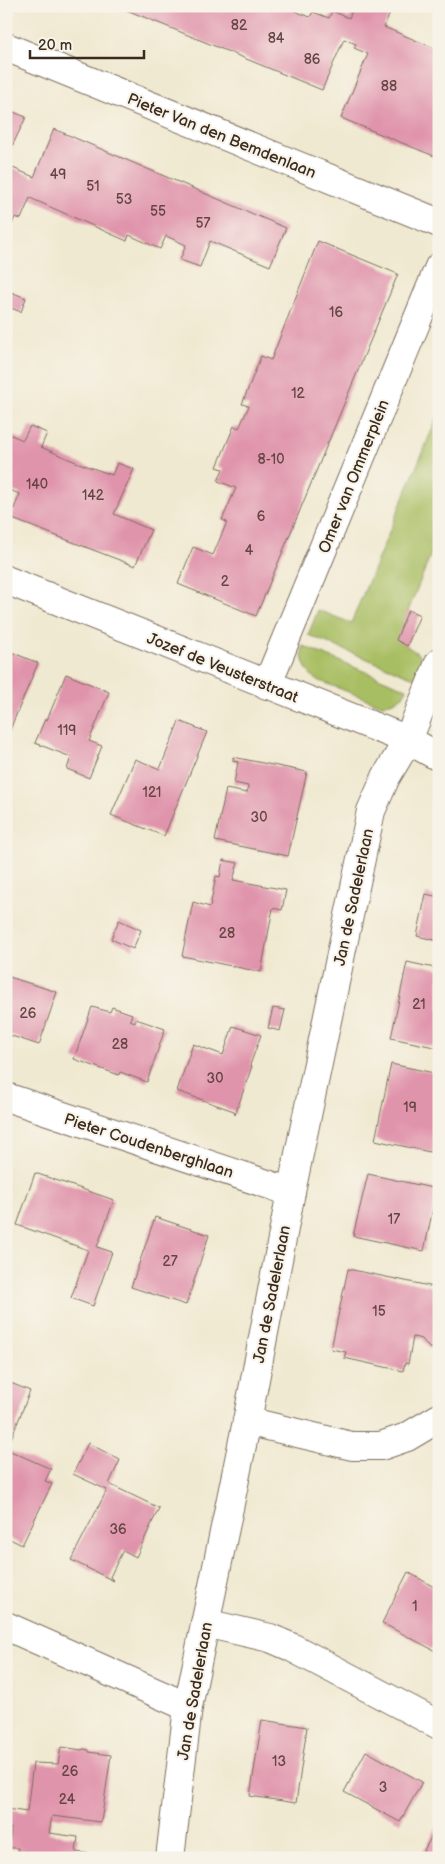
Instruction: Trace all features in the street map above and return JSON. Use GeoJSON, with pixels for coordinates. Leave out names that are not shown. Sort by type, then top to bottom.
{"type":"FeatureCollection","features":[{"type":"Feature","properties":{"kind":"street","name":"Pieter Van den Bemdenlaan"},"geometry":{"type":"LineString","coordinates":[[6,47],[439,223]]}},
{"type":"Feature","properties":{"kind":"street","name":"Omer van Ommerplein"},"geometry":{"type":"LineString","coordinates":[[267,685],[439,267]]}},
{"type":"Feature","properties":{"kind":"street","name":"Jozef de Veusterstraat"},"geometry":{"type":"LineString","coordinates":[[6,580],[408,740],[439,757]]}},
{"type":"Feature","properties":{"kind":"street"},"geometry":{"type":"LineString","coordinates":[[408,740],[439,663]]}},
{"type":"Feature","properties":{"kind":"street","name":"Jan de Sadelerlaan"},"geometry":{"type":"LineString","coordinates":[[170,1858],[188,1707],[247,1421],[291,1192],[371,811],[386,777],[408,740]]}},
{"type":"Feature","properties":{"kind":"street","name":"Pieter Coudenberghlaan"},"geometry":{"type":"LineString","coordinates":[[6,1097],[291,1192]]}},
{"type":"Feature","properties":{"kind":"street"},"geometry":{"type":"LineString","coordinates":[[247,1421],[352,1446],[381,1446],[406,1436],[439,1418]]}},
{"type":"Feature","properties":{"kind":"street"},"geometry":{"type":"LineString","coordinates":[[205,1623],[270,1638],[291,1647],[439,1725]]}},
{"type":"Feature","properties":{"kind":"street"},"geometry":{"type":"LineString","coordinates":[[6,1626],[188,1707]]}},
{"type":"Feature","properties":{"kind":"green space"},"geometry":{"type":"Polygon","coordinates":[[[439,413],[439,534],[397,639],[424,658],[414,678],[308,635],[318,610],[351,623],[439,413]]]}},
{"type":"Feature","properties":{"kind":"green space"},"geometry":{"type":"Polygon","coordinates":[[[303,646],[407,689],[403,696],[394,702],[382,705],[315,679],[308,672],[304,664],[302,656],[303,646]]]}},
{"type":"Feature","properties":{"kind":"building"},"geometry":{"type":"Polygon","coordinates":[[[117,6],[282,6],[310,17],[313,12],[329,18],[332,11],[349,18],[354,6],[369,11],[371,6],[378,6],[391,11],[384,27],[439,50],[439,158],[341,118],[368,54],[354,48],[356,44],[344,39],[322,90],[117,6]]]}},
{"type":"Feature","properties":{"kind":"building"},"geometry":{"type":"Polygon","coordinates":[[[6,109],[26,117],[6,159],[6,109]]]}},
{"type":"Feature","properties":{"kind":"building"},"geometry":{"type":"Polygon","coordinates":[[[54,129],[286,228],[270,266],[210,241],[200,267],[180,260],[186,245],[166,236],[160,249],[129,235],[127,241],[30,198],[21,219],[15,217],[12,224],[6,221],[6,165],[34,177],[54,129]]]}},
{"type":"Feature","properties":{"kind":"building"},"geometry":{"type":"Polygon","coordinates":[[[318,241],[398,274],[256,616],[178,584],[193,547],[213,555],[227,522],[222,520],[236,488],[218,481],[223,469],[217,467],[234,426],[239,428],[249,406],[242,404],[261,356],[271,360],[318,241]]]}},
{"type":"Feature","properties":{"kind":"building"},"geometry":{"type":"Polygon","coordinates":[[[6,290],[26,298],[21,312],[6,306],[6,290]]]}},
{"type":"Feature","properties":{"kind":"building"},"geometry":{"type":"Polygon","coordinates":[[[30,426],[47,433],[41,447],[76,462],[112,475],[117,463],[134,469],[114,514],[151,530],[135,566],[10,518],[20,494],[6,489],[6,433],[23,440],[30,426]]]}},
{"type":"Feature","properties":{"kind":"building"},"geometry":{"type":"Polygon","coordinates":[[[408,610],[420,615],[407,646],[396,640],[408,610]]]}},
{"type":"Feature","properties":{"kind":"building"},"geometry":{"type":"Polygon","coordinates":[[[6,650],[38,663],[6,739],[6,650]]]}},
{"type":"Feature","properties":{"kind":"building"},"geometry":{"type":"Polygon","coordinates":[[[66,674],[109,692],[89,741],[102,746],[89,778],[67,769],[71,757],[35,743],[45,719],[47,720],[66,674]]]}},
{"type":"Feature","properties":{"kind":"building"},"geometry":{"type":"Polygon","coordinates":[[[179,721],[207,732],[164,836],[111,815],[135,759],[160,769],[179,721]]]}},
{"type":"Feature","properties":{"kind":"building"},"geometry":{"type":"Polygon","coordinates":[[[233,757],[307,772],[288,856],[215,841],[226,789],[247,793],[248,786],[234,783],[238,762],[233,761],[233,757]]]}},
{"type":"Feature","properties":{"kind":"building"},"geometry":{"type":"Polygon","coordinates":[[[223,860],[238,863],[233,880],[286,890],[282,910],[273,908],[261,972],[182,956],[193,902],[210,907],[216,876],[220,877],[223,860]]]}},
{"type":"Feature","properties":{"kind":"building"},"geometry":{"type":"Polygon","coordinates":[[[426,894],[439,897],[439,941],[417,936],[426,894]]]}},
{"type":"Feature","properties":{"kind":"building"},"geometry":{"type":"Polygon","coordinates":[[[119,920],[141,930],[133,949],[111,939],[119,920]]]}},
{"type":"Feature","properties":{"kind":"building"},"geometry":{"type":"Polygon","coordinates":[[[407,962],[439,969],[439,1048],[391,1038],[407,962]]]}},
{"type":"Feature","properties":{"kind":"building"},"geometry":{"type":"Polygon","coordinates":[[[6,976],[57,992],[39,1045],[6,1034],[6,976]]]}},
{"type":"Feature","properties":{"kind":"building"},"geometry":{"type":"Polygon","coordinates":[[[92,1007],[110,1012],[112,1007],[132,1014],[130,1020],[135,1022],[136,1019],[165,1029],[147,1082],[120,1072],[119,1075],[74,1059],[92,1007]]]}},
{"type":"Feature","properties":{"kind":"building"},"geometry":{"type":"Polygon","coordinates":[[[273,1008],[285,1010],[280,1031],[268,1028],[273,1008]]]}},
{"type":"Feature","properties":{"kind":"building"},"geometry":{"type":"Polygon","coordinates":[[[233,1026],[261,1035],[235,1115],[234,1111],[177,1091],[193,1044],[223,1055],[233,1026]]]}},
{"type":"Feature","properties":{"kind":"building"},"geometry":{"type":"Polygon","coordinates":[[[391,1064],[439,1074],[439,1154],[375,1140],[391,1064]]]}},
{"type":"Feature","properties":{"kind":"building"},"geometry":{"type":"Polygon","coordinates":[[[35,1173],[114,1200],[97,1247],[112,1252],[93,1306],[71,1298],[88,1250],[17,1225],[35,1173]]]}},
{"type":"Feature","properties":{"kind":"building"},"geometry":{"type":"Polygon","coordinates":[[[368,1174],[437,1189],[424,1251],[353,1236],[368,1174]]]}},
{"type":"Feature","properties":{"kind":"building"},"geometry":{"type":"Polygon","coordinates":[[[155,1217],[209,1235],[186,1305],[131,1287],[155,1217]]]}},
{"type":"Feature","properties":{"kind":"building"},"geometry":{"type":"Polygon","coordinates":[[[348,1269],[439,1288],[439,1343],[430,1349],[422,1339],[413,1337],[408,1364],[405,1363],[403,1371],[344,1358],[346,1352],[331,1349],[348,1269]]]}},
{"type":"Feature","properties":{"kind":"building"},"geometry":{"type":"Polygon","coordinates":[[[6,1381],[30,1391],[11,1439],[6,1437],[6,1381]]]}},
{"type":"Feature","properties":{"kind":"building"},"geometry":{"type":"Polygon","coordinates":[[[88,1443],[120,1460],[109,1484],[159,1508],[136,1557],[123,1550],[110,1577],[114,1581],[71,1560],[107,1490],[73,1474],[88,1443]]]}},
{"type":"Feature","properties":{"kind":"building"},"geometry":{"type":"Polygon","coordinates":[[[6,1449],[51,1469],[45,1481],[52,1484],[22,1545],[6,1537],[6,1449]]]}},
{"type":"Feature","properties":{"kind":"building"},"geometry":{"type":"Polygon","coordinates":[[[408,1572],[439,1590],[439,1653],[382,1623],[408,1572]]]}},
{"type":"Feature","properties":{"kind":"building"},"geometry":{"type":"Polygon","coordinates":[[[262,1720],[307,1727],[296,1803],[250,1796],[262,1720]]]}},
{"type":"Feature","properties":{"kind":"building"},"geometry":{"type":"Polygon","coordinates":[[[61,1747],[83,1749],[89,1750],[89,1752],[111,1755],[101,1822],[52,1816],[49,1833],[78,1837],[76,1852],[100,1855],[100,1858],[16,1858],[18,1848],[9,1848],[11,1828],[6,1827],[6,1809],[27,1812],[33,1763],[58,1764],[61,1747]]]}},
{"type":"Feature","properties":{"kind":"building"},"geometry":{"type":"Polygon","coordinates":[[[366,1751],[422,1782],[400,1822],[344,1792],[366,1751]]]}},
{"type":"Feature","properties":{"kind":"building"},"geometry":{"type":"Polygon","coordinates":[[[439,1823],[439,1858],[433,1858],[423,1852],[439,1823]]]}}]}
